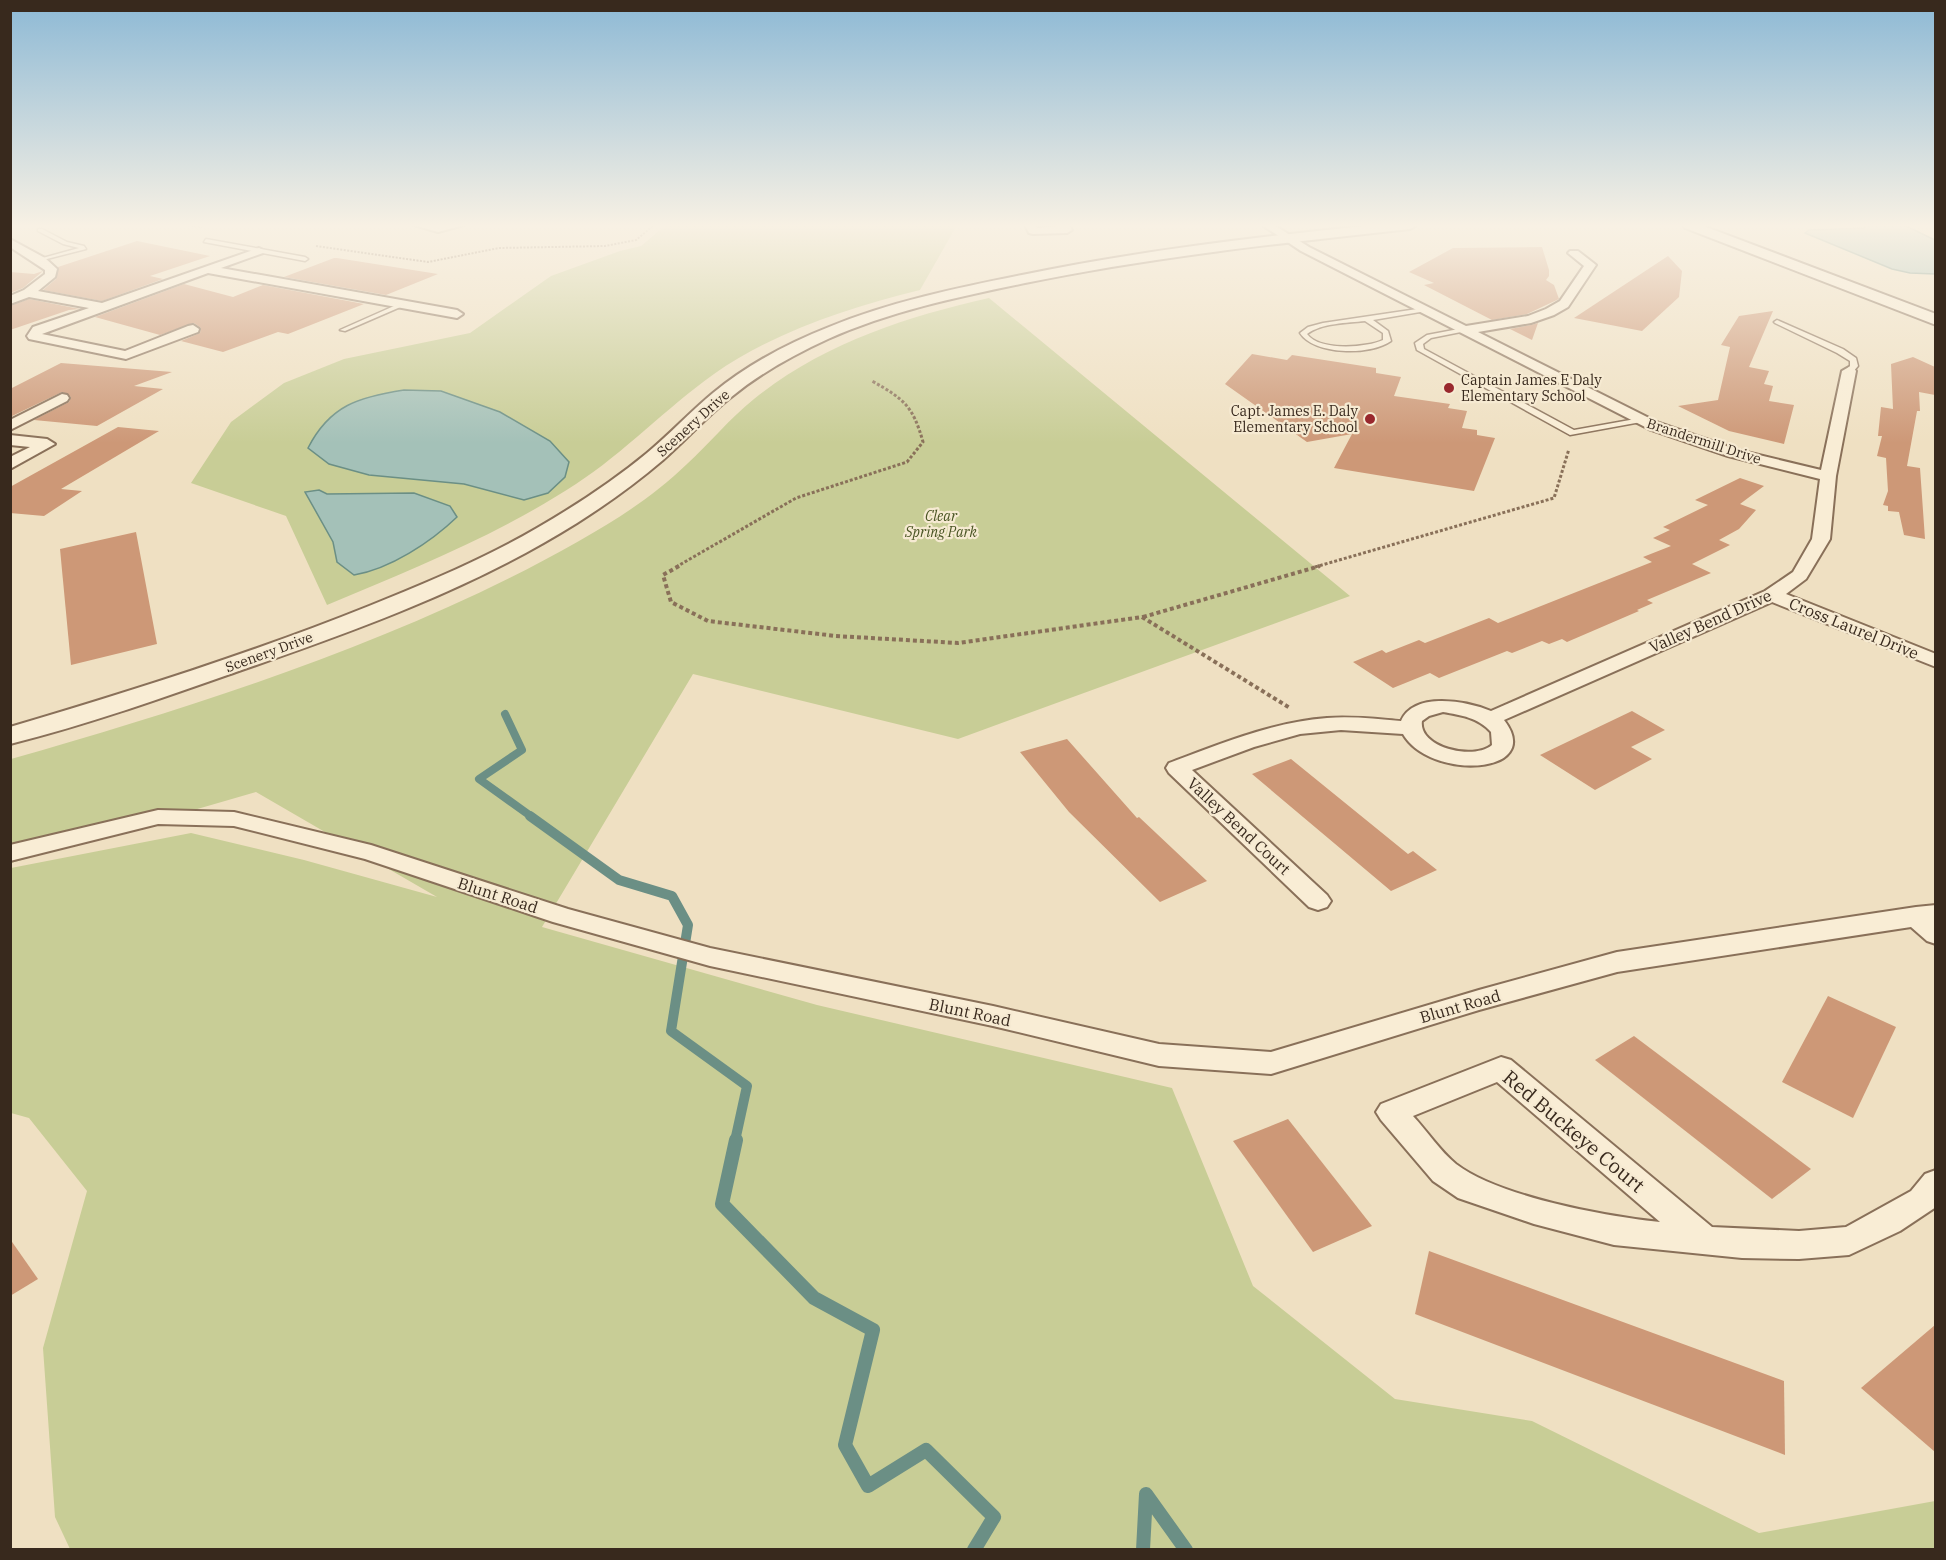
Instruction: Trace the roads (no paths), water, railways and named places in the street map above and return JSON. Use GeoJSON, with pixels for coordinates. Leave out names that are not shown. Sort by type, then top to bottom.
{"type":"FeatureCollection","features":[{"type":"Feature","properties":{"kind":"street"},"geometry":{"type":"LineString","coordinates":[[55,298],[103,306]]}},
{"type":"Feature","properties":{"kind":"street"},"geometry":{"type":"LineString","coordinates":[[127,298],[38,330],[34,336],[126,355],[193,329]]}},
{"type":"Feature","properties":{"kind":"street"},"geometry":{"type":"LineString","coordinates":[[368,298],[457,314]]}},
{"type":"Feature","properties":{"kind":"street","name":"Scenery Drive"},"geometry":{"type":"LineString","coordinates":[[10,736],[172,686],[293,644],[471,571],[541,535],[590,505],[654,457],[724,394],[776,357],[835,331],[937,298]]}},
{"type":"Feature","properties":{"kind":"street","name":"Brandermill Drive"},"geometry":{"type":"LineString","coordinates":[[1401,298],[1641,420],[1733,453],[1828,476]]}},
{"type":"Feature","properties":{"kind":"street"},"geometry":{"type":"LineString","coordinates":[[1464,330],[1531,319],[1564,304],[1568,298]]}},
{"type":"Feature","properties":{"kind":"street"},"geometry":{"type":"LineString","coordinates":[[1878,298],[1935,320]]}},
{"type":"Feature","properties":{"kind":"street","name":"Valley Bend Drive"},"geometry":{"type":"LineString","coordinates":[[1490,719],[1772,595],[1800,575],[1821,539],[1828,476],[1849,371]]}},
{"type":"Feature","properties":{"kind":"street"},"geometry":{"type":"LineString","coordinates":[[10,426],[62,398]]}},
{"type":"Feature","properties":{"kind":"street"},"geometry":{"type":"LineString","coordinates":[[10,440],[47,444],[10,464]]}},
{"type":"Feature","properties":{"kind":"street","name":"Cross Laurel Drive"},"geometry":{"type":"LineString","coordinates":[[1772,595],[1935,661]]}},
{"type":"Feature","properties":{"kind":"street"},"geometry":{"type":"LineString","coordinates":[[1443,706],[1476,712],[1490,719],[1500,728],[1505,740],[1503,748],[1485,759],[1450,758],[1430,750],[1416,740],[1410,728],[1414,716],[1428,708],[1443,706]]}},
{"type":"Feature","properties":{"kind":"street","name":"Valley Bend Court"},"geometry":{"type":"LineString","coordinates":[[1318,901],[1177,768],[1251,741],[1285,731],[1318,725],[1358,724],[1410,728]]}},
{"type":"Feature","properties":{"kind":"street","name":"Blunt Road"},"geometry":{"type":"LineString","coordinates":[[10,853],[158,817],[234,819],[370,853],[562,916],[706,956],[993,1016],[1159,1055],[1271,1063],[1479,1000],[1617,962],[1926,915]]}},
{"type":"Feature","properties":{"kind":"street"},"geometry":{"type":"LineString","coordinates":[[1926,915],[1935,935]]}},
{"type":"Feature","properties":{"kind":"street","name":"Red Buckeye Court"},"geometry":{"type":"LineString","coordinates":[[1706,1241],[1501,1068],[1391,1112],[1444,1172],[1469,1189],[1614,1232],[1706,1241],[1799,1245],[1849,1240],[1889,1221],[1922,1201],[1935,1184]]}},
{"type":"Feature","properties":{"kind":"lane"},"geometry":{"type":"LineString","coordinates":[[343,330],[403,304]]}},
{"type":"Feature","properties":{"kind":"lane"},"geometry":{"type":"LineString","coordinates":[[1367,319],[1386,332],[1387,341],[1376,347],[1362,350],[1342,349],[1307,339],[1303,333],[1310,328],[1367,319],[1424,310]]}},
{"type":"Feature","properties":{"kind":"lane"},"geometry":{"type":"LineString","coordinates":[[1777,322],[1840,351],[1853,360],[1854,366],[1849,371]]}},
{"type":"Feature","properties":{"kind":"lane"},"geometry":{"type":"LineString","coordinates":[[1464,330],[1429,336],[1419,343],[1421,350],[1574,433],[1641,420]]}},
{"type":"Feature","properties":{"kind":"water"},"geometry":{"type":"Polygon","coordinates":[[[404,390],[441,391],[500,412],[550,441],[569,462],[565,477],[548,493],[524,500],[464,484],[369,475],[329,464],[308,448],[326,422],[347,406],[373,396],[404,390]]]}},
{"type":"Feature","properties":{"kind":"water"},"geometry":{"type":"Polygon","coordinates":[[[319,490],[327,494],[414,493],[450,506],[457,517],[435,536],[396,561],[354,575],[337,562],[333,542],[305,492],[319,490]]]}},
{"type":"Feature","properties":{"kind":"waterway"},"geometry":{"type":"LineString","coordinates":[[505,714],[522,750],[479,779],[532,817]]}},
{"type":"Feature","properties":{"kind":"waterway"},"geometry":{"type":"LineString","coordinates":[[530,816],[619,880],[672,896],[688,925],[671,1031],[747,1086],[735,1141]]}},
{"type":"Feature","properties":{"kind":"waterway"},"geometry":{"type":"LineString","coordinates":[[736,1140],[722,1204],[814,1298],[873,1330],[845,1445],[868,1486],[926,1450],[994,1517],[974,1550]]}},
{"type":"Feature","properties":{"kind":"waterway"},"geometry":{"type":"LineString","coordinates":[[1143,1550],[1146,1494],[1186,1550]]}},
{"type":"Feature","properties":{"kind":"place","name":"Captain James E Daly Elementary School"},"geometry":{"type":"Point","coordinates":[1449,388]}},
{"type":"Feature","properties":{"kind":"place","name":"Capt. James E. Daly Elementary School"},"geometry":{"type":"Point","coordinates":[1370,419]}},
{"type":"Feature","properties":{"kind":"park label","name":"Clear Spring Park"},"geometry":{"type":"Point","coordinates":[941,524]}}]}
